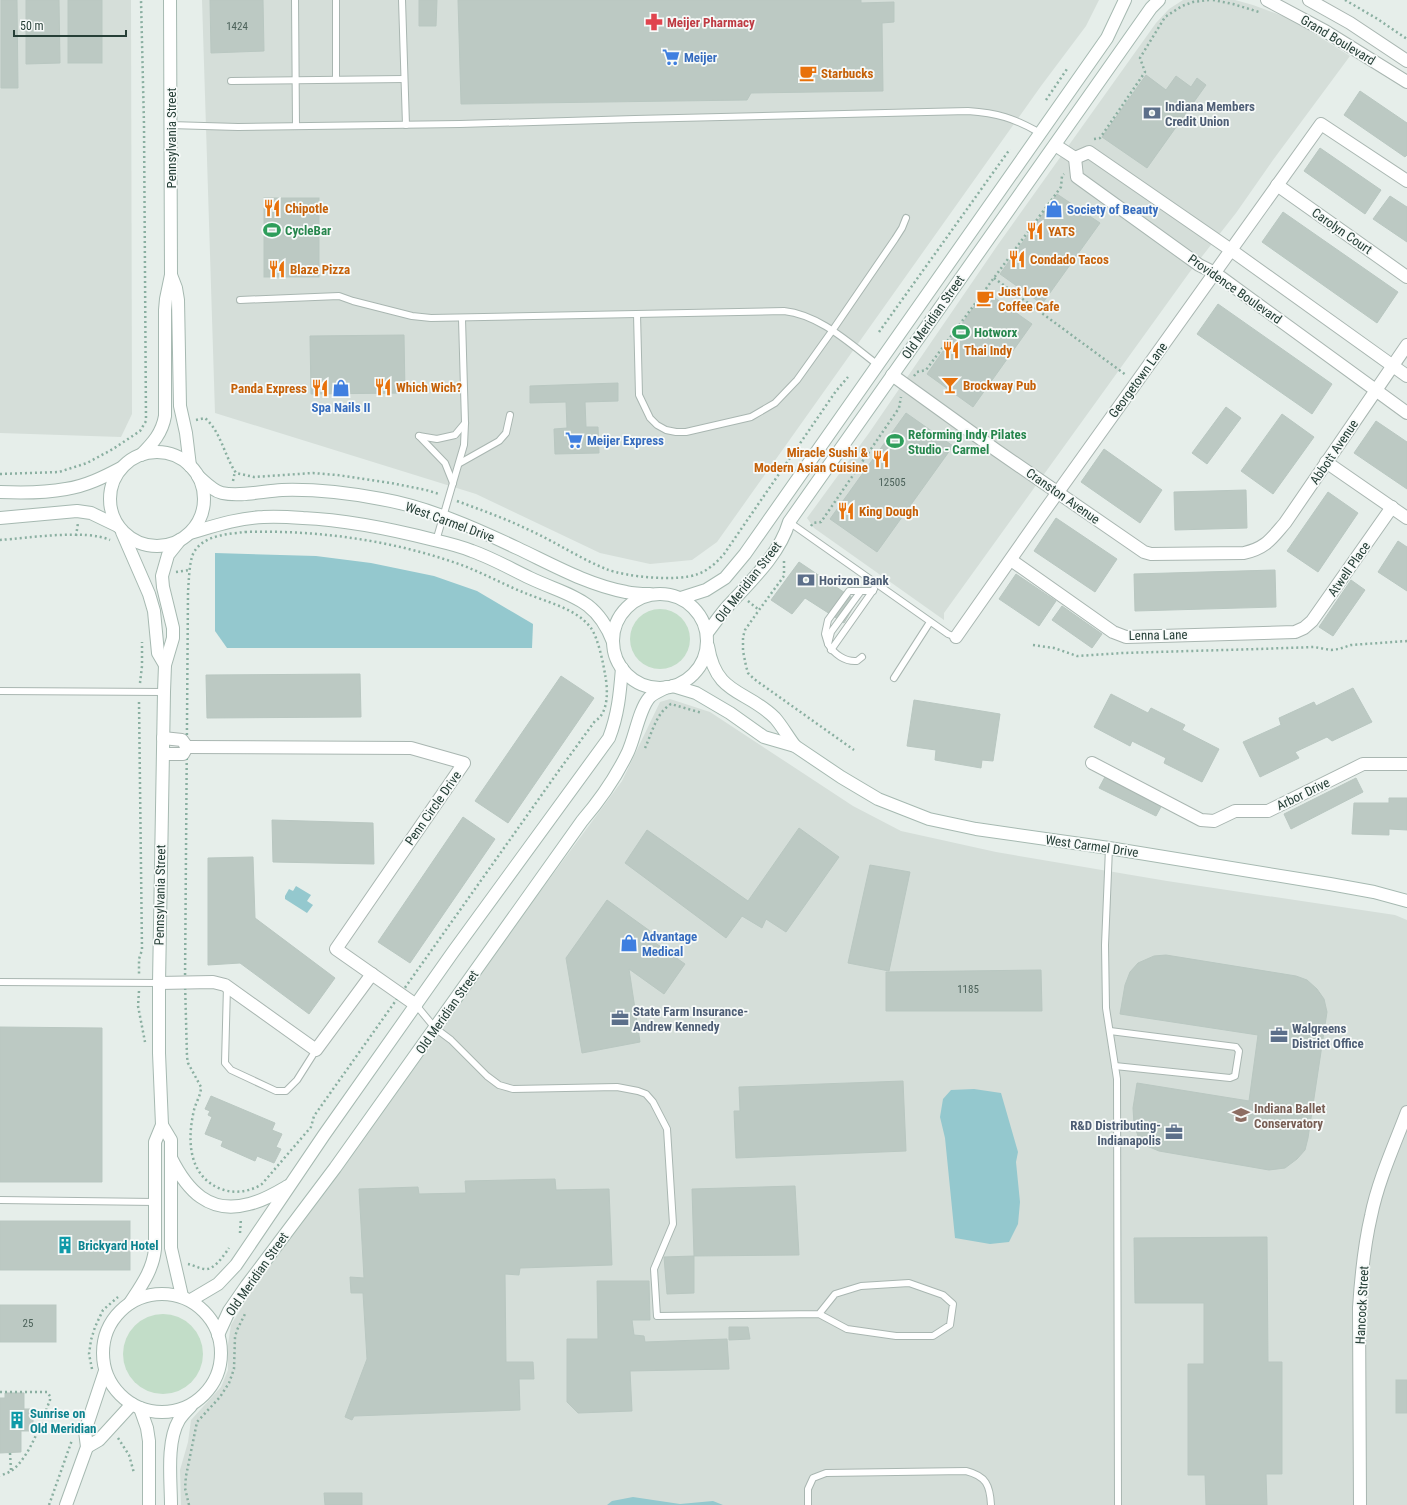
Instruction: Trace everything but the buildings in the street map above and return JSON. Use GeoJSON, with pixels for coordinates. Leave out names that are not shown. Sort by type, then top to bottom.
{"type":"FeatureCollection","features":[{"type":"Feature","properties":{"kind":"street","name":"Pennsylvania Street"},"geometry":{"type":"LineString","coordinates":[[141,455],[155,441],[164,423],[165,416],[165,310],[171,276],[170,0]]}},
{"type":"Feature","properties":{"kind":"street","name":"Old Meridian Street"},"geometry":{"type":"LineString","coordinates":[[681,598],[706,590],[730,574],[1107,38],[1126,0]]}},
{"type":"Feature","properties":{"kind":"street","name":"Old Meridian Street"},"geometry":{"type":"LineString","coordinates":[[708,639],[727,607],[750,583],[764,565],[785,534],[789,522],[1150,8],[1159,0]]}},
{"type":"Feature","properties":{"kind":"street","name":"Grand Boulevard"},"geometry":{"type":"LineString","coordinates":[[1267,0],[1325,31],[1407,82]]}},
{"type":"Feature","properties":{"kind":"street","name":"Grand Boulevard"},"geometry":{"type":"LineString","coordinates":[[1309,0],[1350,23],[1407,61]]}},
{"type":"Feature","properties":{"kind":"street","name":"Georgetown Lane"},"geometry":{"type":"LineString","coordinates":[[956,637],[1203,287],[1215,273],[1276,185],[1321,124],[1407,181]]}},
{"type":"Feature","properties":{"kind":"street"},"geometry":{"type":"LineString","coordinates":[[1055,144],[1075,158],[1089,152],[1231,250],[1407,376]]}},
{"type":"Feature","properties":{"kind":"street","name":"Providence Boulevard"},"geometry":{"type":"LineString","coordinates":[[1075,158],[1077,177],[1199,264],[1215,273],[1407,413]]}},
{"type":"Feature","properties":{"kind":"street","name":"Carolyn Court"},"geometry":{"type":"LineString","coordinates":[[1276,185],[1407,277]]}},
{"type":"Feature","properties":{"kind":"street","name":"Pennsylvania Street"},"geometry":{"type":"LineString","coordinates":[[171,276],[176,288],[178,300],[180,406],[186,433],[190,466]]}},
{"type":"Feature","properties":{"kind":"street","name":"Abbott Avenue"},"geometry":{"type":"LineString","coordinates":[[1254,551],[1267,544],[1285,523],[1407,345]]}},
{"type":"Feature","properties":{"kind":"street","name":"Cranston Avenue"},"geometry":{"type":"LineString","coordinates":[[892,375],[996,450],[1144,552],[1151,554],[1214,554],[1244,553],[1254,551]]}},
{"type":"Feature","properties":{"kind":"street"},"geometry":{"type":"LineString","coordinates":[[0,492],[41,492],[67,489],[99,479],[141,455],[158,452],[170,454],[181,459],[190,466],[198,476],[203,487],[204,506],[197,524],[185,537],[169,545],[152,546],[135,541],[120,528],[91,514],[78,511],[0,518]]}},
{"type":"Feature","properties":{"kind":"street"},"geometry":{"type":"LineString","coordinates":[[1326,462],[1407,518]]}},
{"type":"Feature","properties":{"kind":"street"},"geometry":{"type":"LineString","coordinates":[[120,528],[111,510],[110,493],[113,482],[122,467]]}},
{"type":"Feature","properties":{"kind":"street","name":"West Carmel Drive"},"geometry":{"type":"LineString","coordinates":[[198,476],[220,493],[235,495],[250,492],[282,490],[338,493],[383,499],[423,509],[602,586],[627,592],[650,594]]}},
{"type":"Feature","properties":{"kind":"street","name":"Atwell Place"},"geometry":{"type":"LineString","coordinates":[[1304,628],[1312,620],[1392,508]]}},
{"type":"Feature","properties":{"kind":"street","name":"West Carmel Drive"},"geometry":{"type":"LineString","coordinates":[[185,537],[232,521],[264,516],[341,520],[396,530],[436,541],[451,543],[472,551],[584,602],[602,621],[613,642]]}},
{"type":"Feature","properties":{"kind":"street","name":"Pennsylvania Street"},"geometry":{"type":"LineString","coordinates":[[120,528],[149,594],[154,611],[158,653],[165,665]]}},
{"type":"Feature","properties":{"kind":"street","name":"Pennsylvania Street"},"geometry":{"type":"LineString","coordinates":[[130,1303],[148,1276],[154,1258],[155,1142],[162,1125],[159,1053],[159,983],[164,692],[165,665],[174,638],[162,576],[168,555],[185,537]]}},
{"type":"Feature","properties":{"kind":"street","name":"Lenna Lane"},"geometry":{"type":"LineString","coordinates":[[1011,560],[1113,632],[1126,637],[1295,632],[1304,628]]}},
{"type":"Feature","properties":{"kind":"street"},"geometry":{"type":"LineString","coordinates":[[650,594],[666,594],[681,598],[688,602],[698,612],[706,626],[708,639],[702,663],[697,671],[682,683],[670,687],[647,686],[637,682],[622,668],[616,656],[613,642],[616,624],[626,608],[641,597],[650,594]]}},
{"type":"Feature","properties":{"kind":"street","name":"West Carmel Drive"},"geometry":{"type":"LineString","coordinates":[[708,639],[710,657],[718,675],[725,684],[775,718],[795,746]]}},
{"type":"Feature","properties":{"kind":"street","name":"Old Meridian Street"},"geometry":{"type":"LineString","coordinates":[[187,1298],[210,1289],[225,1278],[247,1249],[324,1135],[416,1005],[609,738],[619,707],[622,668]]}},
{"type":"Feature","properties":{"kind":"street","name":"Old Meridian Street"},"geometry":{"type":"LineString","coordinates":[[218,1335],[229,1311],[247,1285],[335,1168],[582,821],[599,801],[627,753],[649,698],[670,687]]}},
{"type":"Feature","properties":{"kind":"street","name":"West Carmel Drive"},"geometry":{"type":"LineString","coordinates":[[670,687],[696,693],[730,713],[764,737],[795,746],[841,777],[878,799],[929,819],[976,829],[1109,848],[1330,884],[1374,892],[1407,901]]}},
{"type":"Feature","properties":{"kind":"street","name":"Penn Circle Drive"},"geometry":{"type":"LineString","coordinates":[[163,738],[182,740],[187,747]]}},
{"type":"Feature","properties":{"kind":"street","name":"Penn Circle Drive"},"geometry":{"type":"LineString","coordinates":[[163,754],[183,754],[187,747]]}},
{"type":"Feature","properties":{"kind":"street","name":"Penn Circle Drive"},"geometry":{"type":"LineString","coordinates":[[187,747],[411,748],[464,763],[336,949],[416,1005]]}},
{"type":"Feature","properties":{"kind":"street","name":"Arbor Drive"},"geometry":{"type":"LineString","coordinates":[[1092,763],[1201,820],[1214,821],[1235,812],[1268,812],[1363,764],[1407,764]]}},
{"type":"Feature","properties":{"kind":"street"},"geometry":{"type":"LineString","coordinates":[[159,983],[214,982],[227,986],[316,1050],[372,974]]}},
{"type":"Feature","properties":{"kind":"street","name":"Hancock Street"},"geometry":{"type":"LineString","coordinates":[[1360,1505],[1359,1308],[1361,1278],[1371,1216],[1386,1166],[1407,1112]]}},
{"type":"Feature","properties":{"kind":"street","name":"Pennsylvania Street"},"geometry":{"type":"LineString","coordinates":[[162,1125],[171,1140],[171,1248],[187,1298]]}},
{"type":"Feature","properties":{"kind":"street"},"geometry":{"type":"LineString","coordinates":[[170,1154],[180,1175],[194,1192],[207,1201],[220,1205],[233,1207],[247,1205],[262,1200],[290,1186]]}},
{"type":"Feature","properties":{"kind":"street"},"geometry":{"type":"LineString","coordinates":[[171,1505],[171,1459],[174,1437],[179,1420],[207,1391],[219,1370],[221,1359],[218,1335],[206,1312],[187,1298],[168,1294],[155,1294],[142,1297],[130,1303],[115,1316],[106,1333],[103,1352],[109,1379],[118,1392],[136,1406],[159,1412],[168,1412],[194,1403]]}},
{"type":"Feature","properties":{"kind":"street"},"geometry":{"type":"LineString","coordinates":[[66,1505],[87,1446],[85,1431],[106,1371]]}},
{"type":"Feature","properties":{"kind":"street"},"geometry":{"type":"LineString","coordinates":[[87,1446],[99,1440],[136,1406]]}},
{"type":"Feature","properties":{"kind":"street"},"geometry":{"type":"LineString","coordinates":[[136,1406],[147,1428],[149,1440],[149,1505]]}},
{"type":"Feature","properties":{"kind":"lane"},"geometry":{"type":"LineString","coordinates":[[295,0],[296,126]]}},
{"type":"Feature","properties":{"kind":"lane"},"geometry":{"type":"LineString","coordinates":[[336,0],[336,79]]}},
{"type":"Feature","properties":{"kind":"lane"},"geometry":{"type":"LineString","coordinates":[[402,0],[406,125]]}},
{"type":"Feature","properties":{"kind":"lane"},"geometry":{"type":"LineString","coordinates":[[231,81],[404,79]]}},
{"type":"Feature","properties":{"kind":"lane"},"geometry":{"type":"LineString","coordinates":[[170,125],[406,125],[968,111],[989,112],[1005,116],[1040,133]]}},
{"type":"Feature","properties":{"kind":"lane"},"geometry":{"type":"LineString","coordinates":[[637,314],[639,395],[650,418],[666,430],[676,432],[694,431],[751,417],[775,403],[784,394],[832,331],[895,239],[906,218]]}},
{"type":"Feature","properties":{"kind":"lane"},"geometry":{"type":"LineString","coordinates":[[240,300],[339,296],[420,318],[784,311],[807,316],[832,331],[878,365]]}},
{"type":"Feature","properties":{"kind":"lane"},"geometry":{"type":"LineString","coordinates":[[436,541],[460,463],[464,444],[465,423],[462,318]]}},
{"type":"Feature","properties":{"kind":"lane"},"geometry":{"type":"LineString","coordinates":[[460,463],[499,441],[506,433],[510,415]]}},
{"type":"Feature","properties":{"kind":"lane"},"geometry":{"type":"LineString","coordinates":[[454,483],[445,463],[419,436],[437,438],[455,435],[465,423]]}},
{"type":"Feature","properties":{"kind":"lane"},"geometry":{"type":"LineString","coordinates":[[789,522],[930,622],[948,634],[956,637]]}},
{"type":"Feature","properties":{"kind":"lane"},"geometry":{"type":"LineString","coordinates":[[831,650],[878,584]]}},
{"type":"Feature","properties":{"kind":"lane"},"geometry":{"type":"LineString","coordinates":[[862,657],[857,661],[847,661],[831,650],[825,634],[828,620],[849,591],[873,591]]}},
{"type":"Feature","properties":{"kind":"lane"},"geometry":{"type":"LineString","coordinates":[[828,644],[831,632],[861,591]]}},
{"type":"Feature","properties":{"kind":"lane"},"geometry":{"type":"LineString","coordinates":[[894,678],[930,622]]}},
{"type":"Feature","properties":{"kind":"lane"},"geometry":{"type":"LineString","coordinates":[[0,691],[164,692]]}},
{"type":"Feature","properties":{"kind":"lane"},"geometry":{"type":"LineString","coordinates":[[1109,848],[1105,945],[1106,1008],[1117,1079],[1118,1505]]}},
{"type":"Feature","properties":{"kind":"lane"},"geometry":{"type":"LineString","coordinates":[[0,982],[159,983]]}},
{"type":"Feature","properties":{"kind":"lane"},"geometry":{"type":"LineString","coordinates":[[227,986],[225,1063],[231,1070],[276,1091],[286,1091],[297,1080],[316,1050]]}},
{"type":"Feature","properties":{"kind":"lane"},"geometry":{"type":"LineString","coordinates":[[416,1005],[436,1028],[451,1040],[487,1076],[499,1085],[513,1088],[617,1087],[638,1090],[646,1094],[653,1102],[667,1129],[673,1224],[654,1269],[657,1316],[819,1314],[847,1329],[896,1336],[933,1336],[950,1324],[953,1304],[943,1295],[909,1284],[860,1286],[835,1294],[819,1314]]}},
{"type":"Feature","properties":{"kind":"lane"},"geometry":{"type":"LineString","coordinates":[[1110,1031],[1236,1047],[1239,1051],[1235,1076],[1230,1078],[1115,1066]]}},
{"type":"Feature","properties":{"kind":"lane"},"geometry":{"type":"LineString","coordinates":[[0,1200],[155,1202]]}},
{"type":"Feature","properties":{"kind":"lane"},"geometry":{"type":"LineString","coordinates":[[808,1505],[808,1489],[813,1478],[826,1473],[966,1471],[982,1477],[990,1497],[990,1505]]}},
{"type":"Feature","properties":{"kind":"path"},"geometry":{"type":"LineString","coordinates":[[0,474],[60,472],[87,463],[113,449],[140,431],[146,421],[144,125],[141,0]]}},
{"type":"Feature","properties":{"kind":"path"},"geometry":{"type":"LineString","coordinates":[[1089,140],[1100,138],[1145,72],[1140,58],[1165,17],[1182,6],[1193,2],[1209,0]]}},
{"type":"Feature","properties":{"kind":"path"},"geometry":{"type":"LineString","coordinates":[[1213,0],[1246,7],[1264,13]]}},
{"type":"Feature","properties":{"kind":"path"},"geometry":{"type":"LineString","coordinates":[[1345,0],[1376,18],[1407,39]]}},
{"type":"Feature","properties":{"kind":"path"},"geometry":{"type":"LineString","coordinates":[[1042,105],[1070,65]]}},
{"type":"Feature","properties":{"kind":"path"},"geometry":{"type":"LineString","coordinates":[[879,332],[1010,149]]}},
{"type":"Feature","properties":{"kind":"path"},"geometry":{"type":"LineString","coordinates":[[917,372],[926,370],[1061,187],[1062,176]]}},
{"type":"Feature","properties":{"kind":"path"},"geometry":{"type":"LineString","coordinates":[[994,278],[1136,382]]}},
{"type":"Feature","properties":{"kind":"path"},"geometry":{"type":"LineString","coordinates":[[605,573],[606,570],[645,576],[678,578],[699,574],[714,564],[724,554],[836,391],[848,377]]}},
{"type":"Feature","properties":{"kind":"path"},"geometry":{"type":"LineString","coordinates":[[813,523],[821,522],[899,408],[901,394]]}},
{"type":"Feature","properties":{"kind":"path"},"geometry":{"type":"LineString","coordinates":[[205,418],[217,431],[224,449]]}},
{"type":"Feature","properties":{"kind":"path"},"geometry":{"type":"LineString","coordinates":[[232,485],[235,471]]}},
{"type":"Feature","properties":{"kind":"path"},"geometry":{"type":"LineString","coordinates":[[76,536],[78,523]]}},
{"type":"Feature","properties":{"kind":"path"},"geometry":{"type":"LineString","coordinates":[[187,747],[188,591],[190,570],[194,552],[202,543],[222,535],[252,532],[304,533],[363,539],[415,551],[467,567],[571,612],[580,618],[591,628],[596,639],[605,674],[606,703],[600,718],[595,721],[565,762],[314,1116],[311,1127],[262,1184],[251,1189],[237,1192]]}},
{"type":"Feature","properties":{"kind":"path"},"geometry":{"type":"LineString","coordinates":[[0,540],[95,535],[112,541]]}},
{"type":"Feature","properties":{"kind":"path"},"geometry":{"type":"LineString","coordinates":[[784,559],[784,576],[745,630],[743,637],[743,651],[748,672],[754,679],[854,750]]}},
{"type":"Feature","properties":{"kind":"path"},"geometry":{"type":"LineString","coordinates":[[170,573],[190,570]]}},
{"type":"Feature","properties":{"kind":"path"},"geometry":{"type":"LineString","coordinates":[[748,601],[759,610]]}},
{"type":"Feature","properties":{"kind":"path"},"geometry":{"type":"LineString","coordinates":[[142,636],[142,666],[138,691],[142,950],[139,959],[138,1006],[145,1045]]}},
{"type":"Feature","properties":{"kind":"path"},"geometry":{"type":"LineString","coordinates":[[1033,645],[1054,648],[1077,656],[1123,653],[1314,647],[1331,650],[1351,645],[1407,641]]}},
{"type":"Feature","properties":{"kind":"path"},"geometry":{"type":"LineString","coordinates":[[642,755],[658,717],[664,708],[671,704],[706,714]]}},
{"type":"Feature","properties":{"kind":"path"},"geometry":{"type":"LineString","coordinates":[[237,1239],[242,1227],[240,1218]]}},
{"type":"Feature","properties":{"kind":"path"},"geometry":{"type":"LineString","coordinates":[[184,1262],[204,1269],[210,1268],[220,1260],[233,1244]]}},
{"type":"Feature","properties":{"kind":"path"},"geometry":{"type":"LineString","coordinates":[[92,1371],[89,1354],[91,1340],[96,1326],[103,1310],[119,1296]]}},
{"type":"Feature","properties":{"kind":"path"},"geometry":{"type":"LineString","coordinates":[[189,1505],[185,1488],[186,1476],[197,1422],[220,1397],[229,1383],[234,1369],[235,1337],[246,1313]]}},
{"type":"Feature","properties":{"kind":"path"},"geometry":{"type":"LineString","coordinates":[[0,1392],[47,1392],[50,1396],[50,1400],[36,1437],[18,1464],[11,1471],[0,1476]]}},
{"type":"Feature","properties":{"kind":"path"},"geometry":{"type":"LineString","coordinates":[[50,1505],[75,1434]]}},
{"type":"Feature","properties":{"kind":"path"},"geometry":{"type":"LineString","coordinates":[[118,1437],[132,1462],[135,1477]]}},
{"type":"Feature","properties":{"kind":"path"},"geometry":{"type":"LineString","coordinates":[[10,1453],[11,1471]]}},
{"type":"Feature","properties":{"kind":"shaded area"},"geometry":{"type":"Polygon","coordinates":[[[0,0],[131,0],[132,414],[121,437],[0,433],[0,0]]]}},
{"type":"Feature","properties":{"kind":"shaded area"},"geometry":{"type":"Polygon","coordinates":[[[202,0],[1099,0],[1086,26],[1041,86],[717,542],[692,560],[650,564],[600,553],[476,494],[215,413],[202,0]]]}},
{"type":"Feature","properties":{"kind":"shaded area"},"geometry":{"type":"Polygon","coordinates":[[[1183,0],[1235,0],[1253,5],[1291,19],[1350,56],[1273,160],[1236,213],[1189,273],[944,613],[944,620],[814,528],[807,518],[869,433],[997,246],[1156,23],[1169,9],[1183,0]]]}},
{"type":"Feature","properties":{"kind":"shaded area"},"geometry":{"type":"Polygon","coordinates":[[[670,699],[710,712],[853,806],[901,831],[996,852],[1167,881],[1395,915],[1407,920],[1407,1505],[181,1505],[180,1470],[188,1442],[191,1420],[221,1387],[228,1370],[228,1344],[231,1325],[251,1292],[536,897],[622,781],[660,702],[670,699]]]}},
{"type":"Feature","properties":{"kind":"green space"},"geometry":{"type":"Polygon","coordinates":[[[660,609],[677,614],[685,622],[690,639],[685,656],[677,664],[660,669],[643,664],[635,656],[630,639],[635,622],[643,614],[660,609]]]}},
{"type":"Feature","properties":{"kind":"green space"},"geometry":{"type":"Polygon","coordinates":[[[163,1314],[178,1317],[191,1326],[200,1339],[203,1354],[200,1369],[191,1382],[178,1391],[163,1394],[148,1391],[135,1382],[126,1369],[123,1354],[126,1339],[135,1326],[148,1317],[163,1314]]]}},
{"type":"Feature","properties":{"kind":"water"},"geometry":{"type":"Polygon","coordinates":[[[215,553],[316,556],[371,563],[434,576],[477,591],[533,624],[532,648],[227,648],[215,631],[215,553]]]}},
{"type":"Feature","properties":{"kind":"water"},"geometry":{"type":"Polygon","coordinates":[[[296,886],[311,895],[307,901],[313,905],[307,913],[285,899],[289,889],[293,891],[296,886]]]}},
{"type":"Feature","properties":{"kind":"water"},"geometry":{"type":"Polygon","coordinates":[[[974,1089],[1001,1093],[1018,1152],[1016,1162],[1020,1202],[1018,1224],[1009,1242],[990,1244],[955,1238],[945,1138],[940,1117],[943,1099],[951,1090],[974,1089]]]}},
{"type":"Feature","properties":{"kind":"water"},"geometry":{"type":"Polygon","coordinates":[[[633,1497],[680,1504],[713,1501],[723,1505],[607,1505],[612,1501],[633,1497]]]}},
{"type":"Feature","properties":{"kind":"place","name":"Meijer Pharmacy"},"geometry":{"type":"Point","coordinates":[654,22]}},
{"type":"Feature","properties":{"kind":"place","name":"Meijer"},"geometry":{"type":"Point","coordinates":[671,57]}},
{"type":"Feature","properties":{"kind":"place","name":"Starbucks"},"geometry":{"type":"Point","coordinates":[808,73]}},
{"type":"Feature","properties":{"kind":"place","name":"Indiana Members Credit Union"},"geometry":{"type":"Point","coordinates":[1152,113]}},
{"type":"Feature","properties":{"kind":"place","name":"Chipotle"},"geometry":{"type":"Point","coordinates":[272,208]}},
{"type":"Feature","properties":{"kind":"place","name":"Society of Beauty"},"geometry":{"type":"Point","coordinates":[1054,209]}},
{"type":"Feature","properties":{"kind":"place","name":"CycleBar"},"geometry":{"type":"Point","coordinates":[272,230]}},
{"type":"Feature","properties":{"kind":"place","name":"YATS"},"geometry":{"type":"Point","coordinates":[1035,231]}},
{"type":"Feature","properties":{"kind":"place","name":"Condado Tacos"},"geometry":{"type":"Point","coordinates":[1017,259]}},
{"type":"Feature","properties":{"kind":"place","name":"Blaze Pizza"},"geometry":{"type":"Point","coordinates":[277,269]}},
{"type":"Feature","properties":{"kind":"place","name":"Just Love Coffee Cafe"},"geometry":{"type":"Point","coordinates":[985,298]}},
{"type":"Feature","properties":{"kind":"place","name":"Hotworx"},"geometry":{"type":"Point","coordinates":[961,332]}},
{"type":"Feature","properties":{"kind":"place","name":"Thai Indy"},"geometry":{"type":"Point","coordinates":[951,350]}},
{"type":"Feature","properties":{"kind":"place","name":"Brockway Pub"},"geometry":{"type":"Point","coordinates":[950,385]}},
{"type":"Feature","properties":{"kind":"place","name":"Which Wich?"},"geometry":{"type":"Point","coordinates":[383,387]}},
{"type":"Feature","properties":{"kind":"place","name":"Panda Express"},"geometry":{"type":"Point","coordinates":[320,388]}},
{"type":"Feature","properties":{"kind":"place","name":"Spa Nails II"},"geometry":{"type":"Point","coordinates":[341,388]}},
{"type":"Feature","properties":{"kind":"place","name":"Meijer Express"},"geometry":{"type":"Point","coordinates":[574,440]}},
{"type":"Feature","properties":{"kind":"place","name":"Reforming Indy Pilates Studio - Carmel"},"geometry":{"type":"Point","coordinates":[895,441]}},
{"type":"Feature","properties":{"kind":"place","name":"Miracle Sushi & Modern Asian Cuisine"},"geometry":{"type":"Point","coordinates":[881,459]}},
{"type":"Feature","properties":{"kind":"place","name":"King Dough"},"geometry":{"type":"Point","coordinates":[846,511]}},
{"type":"Feature","properties":{"kind":"place","name":"Horizon Bank"},"geometry":{"type":"Point","coordinates":[806,580]}},
{"type":"Feature","properties":{"kind":"place","name":"Advantage Medical"},"geometry":{"type":"Point","coordinates":[629,943]}},
{"type":"Feature","properties":{"kind":"place","name":"State Farm Insurance- Andrew Kennedy"},"geometry":{"type":"Point","coordinates":[620,1018]}},
{"type":"Feature","properties":{"kind":"place","name":"Walgreens District Office"},"geometry":{"type":"Point","coordinates":[1279,1035]}},
{"type":"Feature","properties":{"kind":"place","name":"Indiana Ballet Conservatory"},"geometry":{"type":"Point","coordinates":[1241,1115]}},
{"type":"Feature","properties":{"kind":"place","name":"R&D Distributing- Indianapolis"},"geometry":{"type":"Point","coordinates":[1174,1132]}},
{"type":"Feature","properties":{"kind":"place","name":"Brickyard Hotel"},"geometry":{"type":"Point","coordinates":[65,1245]}},
{"type":"Feature","properties":{"kind":"place","name":"Sunrise on Old Meridian"},"geometry":{"type":"Point","coordinates":[17,1420]}}]}
